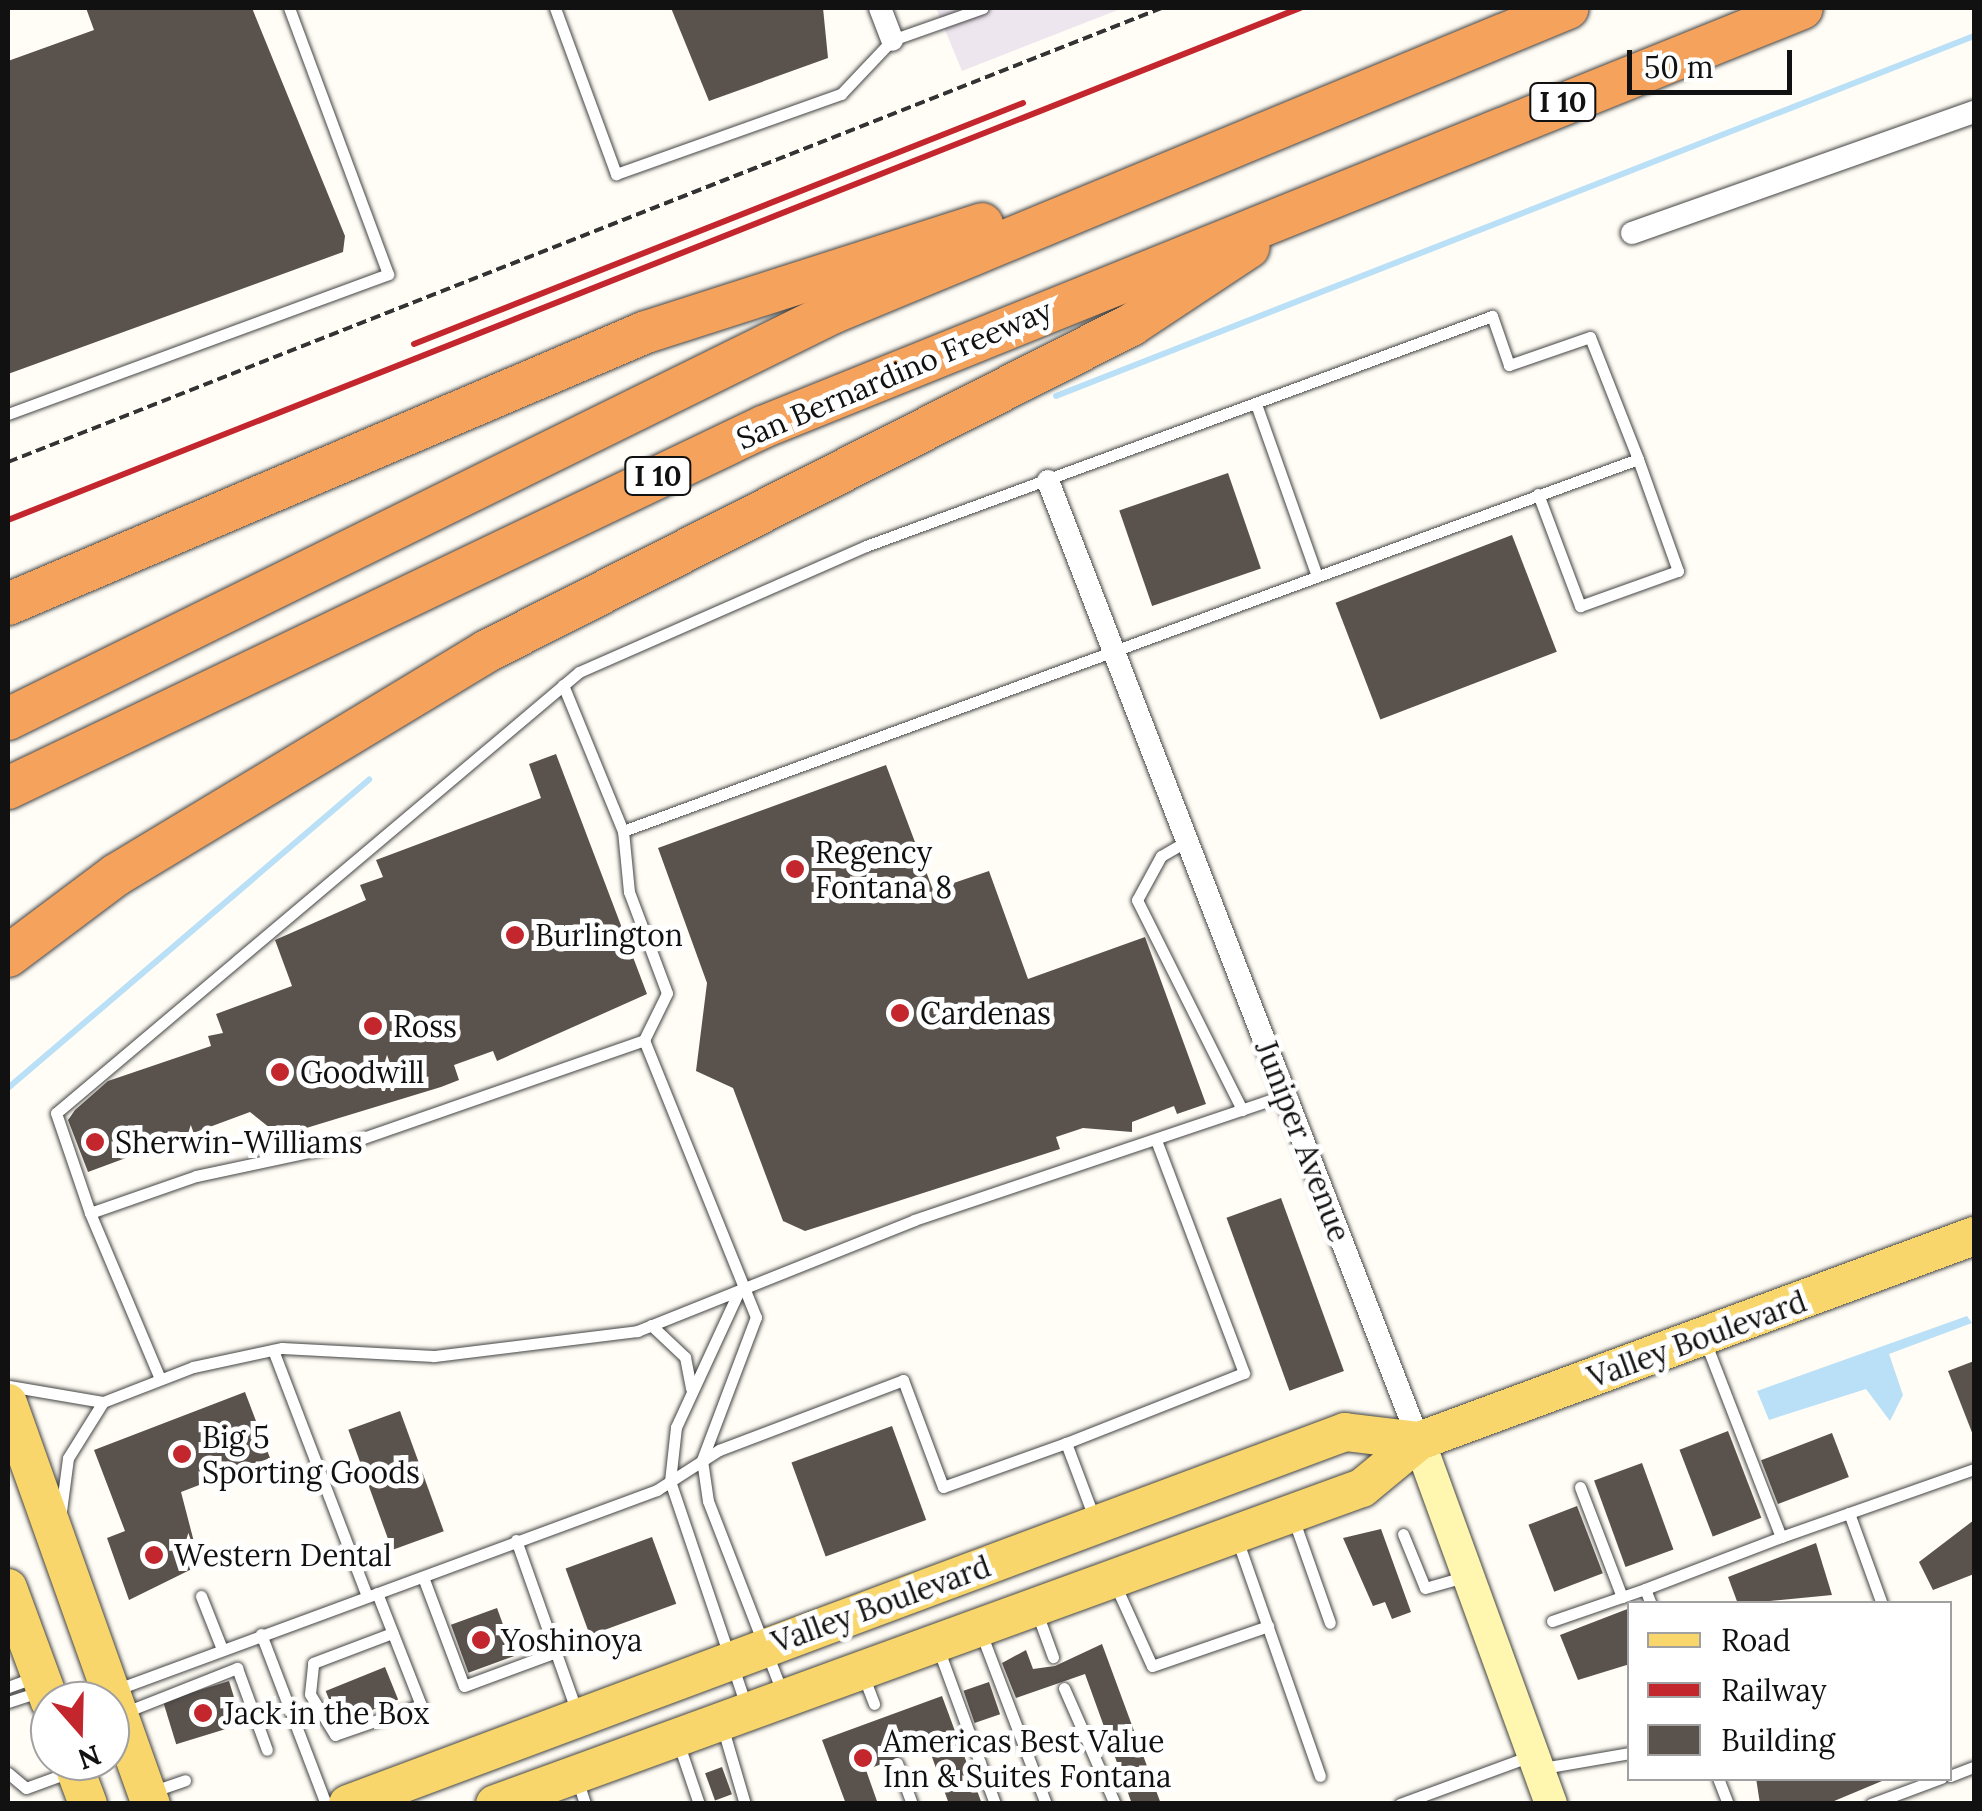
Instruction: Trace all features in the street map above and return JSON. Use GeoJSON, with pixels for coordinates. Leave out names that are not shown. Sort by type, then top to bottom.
{"type":"FeatureCollection","features":[{"type":"Feature","properties":{"kind":"highway","name":"I 10"},"geometry":{"type":"LineString","coordinates":[[8,719],[834,312],[1104,193],[1568,8]]}},
{"type":"Feature","properties":{"kind":"highway","name":"San Bernardino Freeway"},"geometry":{"type":"LineString","coordinates":[[8,788],[763,426],[1802,8]]}},
{"type":"Feature","properties":{"kind":"highway"},"geometry":{"type":"LineString","coordinates":[[8,604],[646,332],[928,238],[1104,193]]}},
{"type":"Feature","properties":{"kind":"highway"},"geometry":{"type":"LineString","coordinates":[[8,956],[116,875],[598,589],[1130,326],[1324,198]]}},
{"type":"Feature","properties":{"kind":"highway"},"geometry":{"type":"LineString","coordinates":[[8,916],[116,875]]}},
{"type":"Feature","properties":{"kind":"main road","name":"Valley Boulevard"},"geometry":{"type":"LineString","coordinates":[[495,1804],[580,1789],[677,1738],[785,1699],[868,1688],[937,1644],[1362,1488],[1418,1440],[1972,1243]]}},
{"type":"Feature","properties":{"kind":"main road"},"geometry":{"type":"LineString","coordinates":[[8,1403],[107,1681]]}},
{"type":"Feature","properties":{"kind":"main road","name":"Valley Boulevard"},"geometry":{"type":"LineString","coordinates":[[348,1804],[1344,1432],[1418,1440]]}},
{"type":"Feature","properties":{"kind":"main road"},"geometry":{"type":"LineString","coordinates":[[9,1595],[34,1681]]}},
{"type":"Feature","properties":{"kind":"main road"},"geometry":{"type":"LineString","coordinates":[[130,1745],[149,1798]]}},
{"type":"Feature","properties":{"kind":"street"},"geometry":{"type":"LineString","coordinates":[[880,8],[892,40]]}},
{"type":"Feature","properties":{"kind":"street"},"geometry":{"type":"LineString","coordinates":[[1632,233],[1974,112]]}},
{"type":"Feature","properties":{"kind":"street","name":"Juniper Avenue"},"geometry":{"type":"LineString","coordinates":[[1048,481],[1418,1440],[1552,1804]]}},
{"type":"Feature","properties":{"kind":"lane"},"geometry":{"type":"LineString","coordinates":[[8,414],[388,274],[289,8]]}},
{"type":"Feature","properties":{"kind":"lane"},"geometry":{"type":"LineString","coordinates":[[555,8],[616,174],[841,94],[892,40],[983,8]]}},
{"type":"Feature","properties":{"kind":"lane"},"geometry":{"type":"LineString","coordinates":[[160,1379],[90,1213],[56,1113],[81,1084],[563,684],[736,598],[1492,316],[1509,365],[1590,337],[1678,571],[1580,606],[1538,494]]}},
{"type":"Feature","properties":{"kind":"lane"},"geometry":{"type":"LineString","coordinates":[[1256,404],[1316,573]]}},
{"type":"Feature","properties":{"kind":"lane"},"geometry":{"type":"LineString","coordinates":[[624,831],[1112,646],[1638,459]]}},
{"type":"Feature","properties":{"kind":"lane"},"geometry":{"type":"LineString","coordinates":[[90,1213],[196,1176],[346,1144],[644,1040],[667,993],[629,892],[624,831],[563,684]]}},
{"type":"Feature","properties":{"kind":"lane"},"geometry":{"type":"LineString","coordinates":[[1186,841],[1161,856],[1137,900],[1242,1110]]}},
{"type":"Feature","properties":{"kind":"lane"},"geometry":{"type":"LineString","coordinates":[[644,1040],[754,1336],[702,1460],[708,1501],[747,1654],[734,1717],[746,1804]]}},
{"type":"Feature","properties":{"kind":"lane"},"geometry":{"type":"LineString","coordinates":[[8,1386],[103,1402],[160,1379],[273,1350],[516,1352],[651,1326],[914,1220],[1285,1096]]}},
{"type":"Feature","properties":{"kind":"lane"},"geometry":{"type":"LineString","coordinates":[[130,1695],[222,1649],[423,1577],[670,1480],[702,1460],[904,1380],[943,1487],[1244,1374],[1156,1140]]}},
{"type":"Feature","properties":{"kind":"lane"},"geometry":{"type":"LineString","coordinates":[[740,1290],[691,1388],[670,1480],[747,1654],[785,1699]]}},
{"type":"Feature","properties":{"kind":"lane"},"geometry":{"type":"LineString","coordinates":[[651,1326],[686,1357],[691,1388]]}},
{"type":"Feature","properties":{"kind":"lane"},"geometry":{"type":"LineString","coordinates":[[1704,1338],[1781,1537]]}},
{"type":"Feature","properties":{"kind":"lane"},"geometry":{"type":"LineString","coordinates":[[273,1350],[372,1595],[392,1633],[421,1705],[335,1736],[310,1694],[313,1663],[392,1633]]}},
{"type":"Feature","properties":{"kind":"lane"},"geometry":{"type":"LineString","coordinates":[[61,1550],[68,1458],[103,1402]]}},
{"type":"Feature","properties":{"kind":"lane"},"geometry":{"type":"LineString","coordinates":[[1066,1443],[1097,1524]]}},
{"type":"Feature","properties":{"kind":"lane"},"geometry":{"type":"LineString","coordinates":[[1552,1621],[1974,1469]]}},
{"type":"Feature","properties":{"kind":"lane"},"geometry":{"type":"LineString","coordinates":[[1580,1487],[1622,1597]]}},
{"type":"Feature","properties":{"kind":"lane"},"geometry":{"type":"LineString","coordinates":[[1849,1513],[1881,1601]]}},
{"type":"Feature","properties":{"kind":"lane"},"geometry":{"type":"LineString","coordinates":[[1292,1514],[1330,1623]]}},
{"type":"Feature","properties":{"kind":"lane"},"geometry":{"type":"LineString","coordinates":[[1403,1534],[1425,1588],[1468,1576]]}},
{"type":"Feature","properties":{"kind":"lane"},"geometry":{"type":"LineString","coordinates":[[1236,1535],[1320,1776]]}},
{"type":"Feature","properties":{"kind":"lane"},"geometry":{"type":"LineString","coordinates":[[516,1540],[578,1716]]}},
{"type":"Feature","properties":{"kind":"lane"},"geometry":{"type":"LineString","coordinates":[[423,1577],[464,1686],[556,1652]]}},
{"type":"Feature","properties":{"kind":"lane"},"geometry":{"type":"LineString","coordinates":[[1113,1580],[1152,1666],[1268,1626]]}},
{"type":"Feature","properties":{"kind":"lane"},"geometry":{"type":"LineString","coordinates":[[1645,1589],[1650,1601]]}},
{"type":"Feature","properties":{"kind":"lane"},"geometry":{"type":"LineString","coordinates":[[202,1596],[222,1649]]}},
{"type":"Feature","properties":{"kind":"lane"},"geometry":{"type":"LineString","coordinates":[[1035,1609],[1052,1657]]}},
{"type":"Feature","properties":{"kind":"lane"},"geometry":{"type":"LineString","coordinates":[[980,1628],[1046,1804]]}},
{"type":"Feature","properties":{"kind":"lane"},"geometry":{"type":"LineString","coordinates":[[261,1634],[326,1804]]}},
{"type":"Feature","properties":{"kind":"lane"},"geometry":{"type":"LineString","coordinates":[[937,1644],[996,1804]]}},
{"type":"Feature","properties":{"kind":"lane"},"geometry":{"type":"LineString","coordinates":[[130,1699],[238,1668],[266,1750]]}},
{"type":"Feature","properties":{"kind":"lane"},"geometry":{"type":"LineString","coordinates":[[1064,1688],[1114,1804]]}},
{"type":"Feature","properties":{"kind":"lane"},"geometry":{"type":"LineString","coordinates":[[677,1738],[700,1804]]}},
{"type":"Feature","properties":{"kind":"lane"},"geometry":{"type":"LineString","coordinates":[[1400,1804],[1536,1762],[1627,1752]]}},
{"type":"Feature","properties":{"kind":"lane"},"geometry":{"type":"LineString","coordinates":[[897,1762],[912,1804]]}},
{"type":"Feature","properties":{"kind":"lane"},"geometry":{"type":"LineString","coordinates":[[8,1773],[26,1788],[63,1781]]}},
{"type":"Feature","properties":{"kind":"lane"},"geometry":{"type":"LineString","coordinates":[[149,1798],[185,1780]]}},
{"type":"Feature","properties":{"kind":"lane"},"geometry":{"type":"LineString","coordinates":[[1871,1804],[1893,1800],[1934,1781]]}},
{"type":"Feature","properties":{"kind":"path"},"geometry":{"type":"LineString","coordinates":[[8,462],[1162,8]]}},
{"type":"Feature","properties":{"kind":"shaded area"},"geometry":{"type":"Polygon","coordinates":[[[936,8],[1123,8],[962,71],[936,8]]]}},
{"type":"Feature","properties":{"kind":"water"},"geometry":{"type":"Polygon","coordinates":[[[1967,1316],[1972,1323],[1889,1354],[1903,1395],[1890,1421],[1866,1389],[1769,1420],[1757,1391],[1967,1316]]]}},
{"type":"Feature","properties":{"kind":"building"},"geometry":{"type":"Polygon","coordinates":[[[86,8],[252,8],[345,236],[343,252],[8,374],[8,61],[94,30],[86,8]]]}},
{"type":"Feature","properties":{"kind":"building"},"geometry":{"type":"Polygon","coordinates":[[[671,8],[823,8],[828,58],[709,101],[671,8]]]}},
{"type":"Feature","properties":{"kind":"building"},"geometry":{"type":"Polygon","coordinates":[[[1228,473],[1261,568],[1152,606],[1119,510],[1228,473]]]}},
{"type":"Feature","properties":{"kind":"building"},"geometry":{"type":"Polygon","coordinates":[[[1512,535],[1557,652],[1380,719],[1336,603],[1512,535]]]}},
{"type":"Feature","properties":{"kind":"building"},"geometry":{"type":"Polygon","coordinates":[[[556,754],[647,994],[497,1061],[493,1051],[454,1065],[459,1080],[441,1087],[280,1136],[250,1112],[88,1172],[68,1120],[75,1110],[108,1081],[211,1046],[208,1036],[223,1033],[216,1014],[292,986],[275,940],[366,900],[360,885],[383,877],[376,860],[541,798],[529,764],[556,754]]]}},
{"type":"Feature","properties":{"kind":"building"},"geometry":{"type":"Polygon","coordinates":[[[886,765],[933,890],[989,871],[1028,979],[1145,937],[1206,1104],[1177,1114],[1174,1106],[1132,1122],[1132,1132],[1083,1128],[1056,1137],[1060,1149],[805,1231],[783,1221],[733,1088],[696,1071],[707,983],[658,848],[886,765]]]}},
{"type":"Feature","properties":{"kind":"building"},"geometry":{"type":"Polygon","coordinates":[[[1281,1198],[1344,1371],[1289,1391],[1226,1218],[1281,1198]]]}},
{"type":"Feature","properties":{"kind":"building"},"geometry":{"type":"Polygon","coordinates":[[[1974,1361],[1974,1435],[1973,1435],[1948,1371],[1974,1361]]]}},
{"type":"Feature","properties":{"kind":"building","name":"Big 5 Sporting Goods"},"geometry":{"type":"Polygon","coordinates":[[[245,1392],[270,1458],[181,1492],[200,1565],[129,1600],[107,1538],[125,1531],[94,1450],[245,1392]]]}},
{"type":"Feature","properties":{"kind":"building"},"geometry":{"type":"Polygon","coordinates":[[[400,1411],[444,1531],[392,1550],[348,1430],[400,1411]]]}},
{"type":"Feature","properties":{"kind":"building"},"geometry":{"type":"Polygon","coordinates":[[[892,1426],[926,1520],[826,1557],[791,1463],[892,1426]]]}},
{"type":"Feature","properties":{"kind":"building"},"geometry":{"type":"Polygon","coordinates":[[[1728,1431],[1761,1518],[1713,1536],[1679,1450],[1728,1431]]]}},
{"type":"Feature","properties":{"kind":"building"},"geometry":{"type":"Polygon","coordinates":[[[1832,1433],[1849,1477],[1778,1504],[1761,1460],[1832,1433]]]}},
{"type":"Feature","properties":{"kind":"building"},"geometry":{"type":"Polygon","coordinates":[[[1642,1463],[1673,1549],[1626,1567],[1594,1480],[1642,1463]]]}},
{"type":"Feature","properties":{"kind":"building"},"geometry":{"type":"Polygon","coordinates":[[[1577,1506],[1603,1573],[1554,1592],[1528,1525],[1577,1506]]]}},
{"type":"Feature","properties":{"kind":"building"},"geometry":{"type":"Polygon","coordinates":[[[1974,1520],[1974,1574],[1933,1590],[1919,1562],[1974,1520]]]}},
{"type":"Feature","properties":{"kind":"building"},"geometry":{"type":"Polygon","coordinates":[[[1381,1529],[1411,1612],[1392,1619],[1385,1602],[1373,1606],[1343,1538],[1381,1529]]]}},
{"type":"Feature","properties":{"kind":"building"},"geometry":{"type":"Polygon","coordinates":[[[652,1537],[676,1604],[590,1635],[566,1568],[652,1537]]]}},
{"type":"Feature","properties":{"kind":"building"},"geometry":{"type":"Polygon","coordinates":[[[1816,1543],[1832,1595],[1737,1601],[1728,1577],[1816,1543]]]}},
{"type":"Feature","properties":{"kind":"building","name":"Yoshinoya"},"geometry":{"type":"Polygon","coordinates":[[[497,1608],[514,1656],[468,1673],[451,1625],[497,1608]]]}},
{"type":"Feature","properties":{"kind":"building"},"geometry":{"type":"Polygon","coordinates":[[[1627,1609],[1627,1665],[1578,1680],[1560,1635],[1627,1609]]]}},
{"type":"Feature","properties":{"kind":"building"},"geometry":{"type":"Polygon","coordinates":[[[1102,1644],[1161,1804],[1132,1804],[1085,1674],[1016,1698],[1002,1663],[1026,1650],[1033,1669],[1055,1666],[1102,1644]]]}},
{"type":"Feature","properties":{"kind":"building"},"geometry":{"type":"Polygon","coordinates":[[[385,1667],[398,1699],[339,1723],[326,1691],[385,1667]]]}},
{"type":"Feature","properties":{"kind":"building","name":"Jack in the Box"},"geometry":{"type":"Polygon","coordinates":[[[229,1681],[242,1724],[176,1744],[163,1701],[229,1681]]]}},
{"type":"Feature","properties":{"kind":"building"},"geometry":{"type":"Polygon","coordinates":[[[989,1682],[1000,1714],[975,1723],[963,1691],[989,1682]]]}},
{"type":"Feature","properties":{"kind":"building","name":"Americas Best Value Inn & Suites Fontana"},"geometry":{"type":"Polygon","coordinates":[[[942,1696],[982,1804],[949,1804],[928,1746],[866,1770],[878,1804],[846,1804],[822,1740],[942,1696]]]}},
{"type":"Feature","properties":{"kind":"building"},"geometry":{"type":"Polygon","coordinates":[[[722,1767],[732,1794],[715,1800],[705,1773],[722,1767]]]}},
{"type":"Feature","properties":{"kind":"building"},"geometry":{"type":"Polygon","coordinates":[[[1756,1781],[1882,1781],[1827,1804],[1760,1804],[1756,1781]]]}},
{"type":"Feature","properties":{"kind":"waterway"},"geometry":{"type":"LineString","coordinates":[[1056,396],[1974,36]]}},
{"type":"Feature","properties":{"kind":"waterway"},"geometry":{"type":"LineString","coordinates":[[8,1088],[369,780]]}},
{"type":"Feature","properties":{"kind":"railway"},"geometry":{"type":"LineString","coordinates":[[8,520],[1300,8]]}},
{"type":"Feature","properties":{"kind":"railway"},"geometry":{"type":"LineString","coordinates":[[414,344],[1023,103]]}},
{"type":"Feature","properties":{"kind":"place","name":"Regency Fontana 8"},"geometry":{"type":"Point","coordinates":[795,869]}},
{"type":"Feature","properties":{"kind":"place","name":"Burlington"},"geometry":{"type":"Point","coordinates":[515,935]}},
{"type":"Feature","properties":{"kind":"place","name":"Cardenas"},"geometry":{"type":"Point","coordinates":[900,1013]}},
{"type":"Feature","properties":{"kind":"place","name":"Ross"},"geometry":{"type":"Point","coordinates":[373,1026]}},
{"type":"Feature","properties":{"kind":"place","name":"Goodwill"},"geometry":{"type":"Point","coordinates":[280,1072]}},
{"type":"Feature","properties":{"kind":"place","name":"Sherwin-Williams"},"geometry":{"type":"Point","coordinates":[95,1142]}},
{"type":"Feature","properties":{"kind":"place","name":"Big 5 Sporting Goods"},"geometry":{"type":"Point","coordinates":[182,1454]}},
{"type":"Feature","properties":{"kind":"place","name":"Western Dental"},"geometry":{"type":"Point","coordinates":[154,1555]}},
{"type":"Feature","properties":{"kind":"place","name":"Yoshinoya"},"geometry":{"type":"Point","coordinates":[481,1640]}},
{"type":"Feature","properties":{"kind":"place","name":"Jack in the Box"},"geometry":{"type":"Point","coordinates":[203,1713]}},
{"type":"Feature","properties":{"kind":"place","name":"Americas Best Value Inn & Suites Fontana"},"geometry":{"type":"Point","coordinates":[863,1758]}}]}
